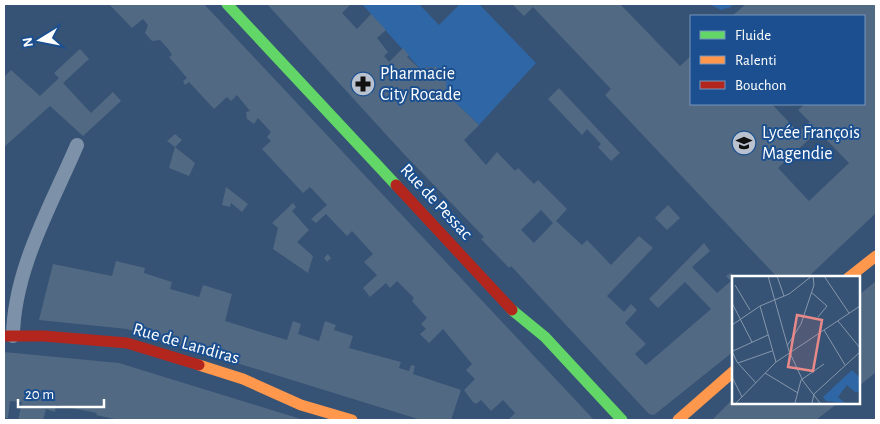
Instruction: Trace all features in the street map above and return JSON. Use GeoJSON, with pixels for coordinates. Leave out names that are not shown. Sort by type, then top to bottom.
{"type":"FeatureCollection","features":[{"type":"Feature","properties":{"kind":"main road","name":"Rue de Pessac"},"geometry":{"type":"LineString","coordinates":[[227,4],[519,317],[545,337],[622,420]]}},
{"type":"Feature","properties":{"kind":"main road"},"geometry":{"type":"LineString","coordinates":[[851,276],[876,256]]}},
{"type":"Feature","properties":{"kind":"main road","name":"Rue de Landiras"},"geometry":{"type":"LineString","coordinates":[[8,336],[44,336],[127,343],[243,379],[301,405],[352,420]]}},
{"type":"Feature","properties":{"kind":"main road"},"geometry":{"type":"LineString","coordinates":[[678,420],[732,373]]}},
{"type":"Feature","properties":{"kind":"lane"},"geometry":{"type":"LineString","coordinates":[[8,336],[23,272],[77,145]]}},
{"type":"Feature","properties":{"kind":"shaded area"},"geometry":{"type":"Polygon","coordinates":[[[362,4],[419,4],[439,25],[460,4],[479,4],[536,63],[479,125],[443,91],[446,89],[436,67],[423,68],[421,70],[362,4]]]}},
{"type":"Feature","properties":{"kind":"shaded area"},"geometry":{"type":"Polygon","coordinates":[[[709,4],[733,4],[731,7],[721,10],[709,4]]]}},
{"type":"Feature","properties":{"kind":"building"},"geometry":{"type":"Polygon","coordinates":[[[109,4],[204,4],[594,420],[508,420],[515,413],[503,400],[491,411],[481,400],[476,404],[473,402],[464,390],[475,379],[466,370],[472,364],[443,329],[429,343],[420,334],[426,329],[421,324],[427,318],[412,301],[414,298],[397,281],[390,288],[386,283],[370,297],[363,288],[377,275],[364,262],[373,254],[352,231],[347,236],[326,214],[316,223],[311,219],[327,205],[310,187],[303,193],[262,149],[271,141],[267,137],[271,132],[258,118],[254,124],[247,119],[246,112],[250,111],[237,95],[231,101],[227,97],[214,109],[189,82],[185,85],[183,81],[187,78],[169,57],[172,55],[169,50],[160,40],[152,41],[145,33],[148,25],[143,19],[132,28],[109,4]]]}},
{"type":"Feature","properties":{"kind":"building"},"geometry":{"type":"Polygon","coordinates":[[[267,4],[351,4],[342,13],[357,29],[371,14],[386,30],[377,38],[388,52],[384,56],[389,62],[403,48],[409,55],[407,57],[421,70],[423,68],[436,67],[446,76],[446,89],[443,91],[479,125],[464,140],[486,165],[497,152],[515,171],[518,168],[534,184],[538,180],[567,209],[556,221],[582,245],[587,240],[611,265],[639,236],[653,248],[607,296],[624,312],[631,304],[637,310],[625,323],[646,344],[635,354],[646,365],[711,309],[685,282],[658,308],[649,299],[704,243],[710,251],[692,267],[717,293],[731,281],[726,276],[731,273],[733,276],[732,353],[654,415],[649,414],[511,266],[509,268],[481,239],[484,237],[402,152],[267,4]],[[541,210],[521,230],[534,243],[553,223],[541,210]]]}},
{"type":"Feature","properties":{"kind":"building"},"geometry":{"type":"Polygon","coordinates":[[[512,4],[620,4],[680,66],[690,57],[690,105],[773,105],[798,132],[810,122],[798,110],[804,105],[865,105],[865,15],[733,15],[746,4],[876,4],[876,213],[809,276],[776,276],[605,95],[611,89],[533,7],[524,16],[512,4]],[[818,131],[778,168],[809,201],[849,163],[818,131]]]}},
{"type":"Feature","properties":{"kind":"building"},"geometry":{"type":"Polygon","coordinates":[[[80,49],[89,59],[63,83],[91,113],[113,92],[121,101],[83,136],[50,106],[4,147],[4,77],[11,70],[40,96],[59,78],[54,73],[80,49]]]}},
{"type":"Feature","properties":{"kind":"building"},"geometry":{"type":"Polygon","coordinates":[[[559,88],[620,153],[611,161],[598,147],[601,144],[587,129],[582,135],[548,99],[559,88]]]}},
{"type":"Feature","properties":{"kind":"building"},"geometry":{"type":"Polygon","coordinates":[[[175,134],[182,140],[175,147],[167,141],[175,134]]]}},
{"type":"Feature","properties":{"kind":"building"},"geometry":{"type":"Polygon","coordinates":[[[175,147],[195,163],[189,176],[169,168],[175,147]]]}},
{"type":"Feature","properties":{"kind":"building"},"geometry":{"type":"Polygon","coordinates":[[[226,187],[248,204],[242,212],[231,203],[230,207],[222,205],[226,187]]]}},
{"type":"Feature","properties":{"kind":"building"},"geometry":{"type":"Polygon","coordinates":[[[293,203],[296,207],[292,211],[309,230],[297,242],[313,256],[308,273],[273,249],[278,228],[272,223],[293,203]]]}},
{"type":"Feature","properties":{"kind":"building"},"geometry":{"type":"Polygon","coordinates":[[[668,205],[680,218],[667,230],[655,218],[668,205]]]}},
{"type":"Feature","properties":{"kind":"building"},"geometry":{"type":"Polygon","coordinates":[[[328,254],[331,258],[327,262],[324,258],[328,254]]]}},
{"type":"Feature","properties":{"kind":"building"},"geometry":{"type":"Polygon","coordinates":[[[116,261],[145,268],[144,273],[172,282],[170,289],[199,297],[203,285],[232,294],[225,321],[287,340],[293,321],[301,324],[298,334],[319,341],[325,321],[336,325],[334,330],[353,336],[349,348],[401,362],[399,368],[409,371],[411,365],[415,366],[413,374],[461,390],[451,420],[421,420],[127,329],[39,320],[53,264],[112,276],[116,261]]]}},
{"type":"Feature","properties":{"kind":"building"},"geometry":{"type":"Polygon","coordinates":[[[876,281],[876,372],[860,385],[860,294],[876,281]]]}},
{"type":"Feature","properties":{"kind":"building"},"geometry":{"type":"Polygon","coordinates":[[[4,352],[119,363],[304,420],[119,420],[96,415],[97,413],[56,405],[55,412],[46,409],[43,420],[18,420],[22,402],[10,401],[8,418],[4,418],[4,352]]]}},
{"type":"Feature","properties":{"kind":"building"},"geometry":{"type":"Polygon","coordinates":[[[732,400],[732,404],[837,404],[816,420],[712,420],[732,400]]]}},
{"type":"Feature","properties":{"kind":"traffic: fast"},"geometry":{"type":"LineString","coordinates":[[227,4],[396,185]]}},
{"type":"Feature","properties":{"kind":"traffic: fast"},"geometry":{"type":"LineString","coordinates":[[512,310],[545,337],[622,420]]}},
{"type":"Feature","properties":{"kind":"traffic: slow"},"geometry":{"type":"LineString","coordinates":[[851,276],[876,256]]}},
{"type":"Feature","properties":{"kind":"traffic: slow"},"geometry":{"type":"LineString","coordinates":[[199,365],[243,379],[301,405],[352,420]]}},
{"type":"Feature","properties":{"kind":"traffic: slow"},"geometry":{"type":"LineString","coordinates":[[678,420],[732,373]]}},
{"type":"Feature","properties":{"kind":"traffic: jam"},"geometry":{"type":"LineString","coordinates":[[396,185],[512,310]]}},
{"type":"Feature","properties":{"kind":"traffic: jam"},"geometry":{"type":"LineString","coordinates":[[4,336],[44,336],[127,343],[199,365]]}},
{"type":"Feature","properties":{"kind":"place","name":"Pharmacie City Rocade"},"geometry":{"type":"Point","coordinates":[363,84]}},
{"type":"Feature","properties":{"kind":"place","name":"Lycée François Magendie"},"geometry":{"type":"Point","coordinates":[744,143]}}]}
